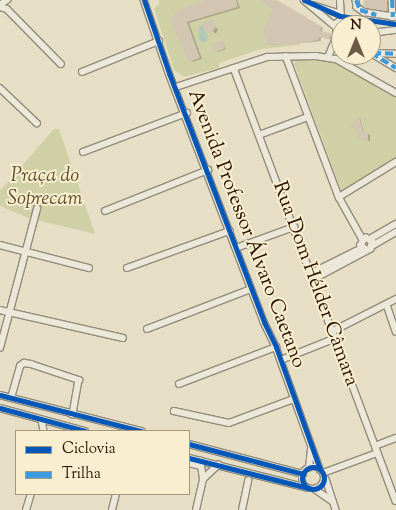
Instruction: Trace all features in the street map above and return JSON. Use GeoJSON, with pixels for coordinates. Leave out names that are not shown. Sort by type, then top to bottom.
{"type":"FeatureCollection","features":[{"type":"Feature","properties":{"kind":"street","name":"Avenida Professor Álvaro Caetano"},"geometry":{"type":"LineString","coordinates":[[144,0],[229,231],[281,360],[311,448],[336,510]]}},
{"type":"Feature","properties":{"kind":"street"},"geometry":{"type":"LineString","coordinates":[[304,0],[338,15]]}},
{"type":"Feature","properties":{"kind":"street"},"geometry":{"type":"LineString","coordinates":[[334,15],[333,12],[340,0]]}},
{"type":"Feature","properties":{"kind":"street"},"geometry":{"type":"LineString","coordinates":[[340,0],[340,15]]}},
{"type":"Feature","properties":{"kind":"street"},"geometry":{"type":"LineString","coordinates":[[356,0],[360,10],[394,17],[392,0]]}},
{"type":"Feature","properties":{"kind":"street"},"geometry":{"type":"LineString","coordinates":[[3,4],[61,64]]}},
{"type":"Feature","properties":{"kind":"street"},"geometry":{"type":"LineString","coordinates":[[312,4],[331,21]]}},
{"type":"Feature","properties":{"kind":"street"},"geometry":{"type":"LineString","coordinates":[[381,32],[396,30]]}},
{"type":"Feature","properties":{"kind":"street"},"geometry":{"type":"LineString","coordinates":[[82,72],[159,41]]}},
{"type":"Feature","properties":{"kind":"street"},"geometry":{"type":"LineString","coordinates":[[328,57],[331,51]]}},
{"type":"Feature","properties":{"kind":"street"},"geometry":{"type":"LineString","coordinates":[[381,53],[396,54]]}},
{"type":"Feature","properties":{"kind":"street"},"geometry":{"type":"LineString","coordinates":[[286,56],[339,197],[368,246]]}},
{"type":"Feature","properties":{"kind":"street"},"geometry":{"type":"LineString","coordinates":[[176,87],[267,57],[328,57],[396,93]]}},
{"type":"Feature","properties":{"kind":"street"},"geometry":{"type":"LineString","coordinates":[[381,59],[396,68]]}},
{"type":"Feature","properties":{"kind":"street","name":"Rua Dom Hélder Câmara"},"geometry":{"type":"LineString","coordinates":[[234,68],[396,501]]}},
{"type":"Feature","properties":{"kind":"street"},"geometry":{"type":"LineString","coordinates":[[0,88],[36,123]]}},
{"type":"Feature","properties":{"kind":"street"},"geometry":{"type":"LineString","coordinates":[[82,152],[186,113]]}},
{"type":"Feature","properties":{"kind":"street"},"geometry":{"type":"LineString","coordinates":[[259,135],[308,117]]}},
{"type":"Feature","properties":{"kind":"street"},"geometry":{"type":"LineString","coordinates":[[339,197],[396,162]]}},
{"type":"Feature","properties":{"kind":"street"},"geometry":{"type":"LineString","coordinates":[[105,211],[208,170]]}},
{"type":"Feature","properties":{"kind":"street"},"geometry":{"type":"LineString","coordinates":[[0,348],[37,209]]}},
{"type":"Feature","properties":{"kind":"street"},"geometry":{"type":"LineString","coordinates":[[368,246],[396,224]]}},
{"type":"Feature","properties":{"kind":"street"},"geometry":{"type":"LineString","coordinates":[[236,248],[294,227]]}},
{"type":"Feature","properties":{"kind":"street"},"geometry":{"type":"LineString","coordinates":[[127,268],[229,231]]}},
{"type":"Feature","properties":{"kind":"street"},"geometry":{"type":"LineString","coordinates":[[313,276],[396,232]]}},
{"type":"Feature","properties":{"kind":"street"},"geometry":{"type":"LineString","coordinates":[[0,245],[90,268]]}},
{"type":"Feature","properties":{"kind":"street"},"geometry":{"type":"LineString","coordinates":[[147,329],[252,289]]}},
{"type":"Feature","properties":{"kind":"street"},"geometry":{"type":"LineString","coordinates":[[333,331],[396,299]]}},
{"type":"Feature","properties":{"kind":"street"},"geometry":{"type":"LineString","coordinates":[[387,305],[396,331]]}},
{"type":"Feature","properties":{"kind":"street"},"geometry":{"type":"LineString","coordinates":[[0,310],[117,339],[123,338]]}},
{"type":"Feature","properties":{"kind":"street"},"geometry":{"type":"LineString","coordinates":[[281,360],[336,338]]}},
{"type":"Feature","properties":{"kind":"street"},"geometry":{"type":"LineString","coordinates":[[179,384],[276,347]]}},
{"type":"Feature","properties":{"kind":"street"},"geometry":{"type":"LineString","coordinates":[[9,411],[17,406],[13,398],[21,364],[32,364],[79,380],[73,414]]}},
{"type":"Feature","properties":{"kind":"street"},"geometry":{"type":"LineString","coordinates":[[0,395],[137,430]]}},
{"type":"Feature","properties":{"kind":"street"},"geometry":{"type":"LineString","coordinates":[[174,411],[229,423],[294,399]]}},
{"type":"Feature","properties":{"kind":"street"},"geometry":{"type":"LineString","coordinates":[[21,414],[24,404],[28,402]]}},
{"type":"Feature","properties":{"kind":"street"},"geometry":{"type":"LineString","coordinates":[[0,408],[80,430]]}},
{"type":"Feature","properties":{"kind":"street"},"geometry":{"type":"LineString","coordinates":[[42,420],[44,430]]}},
{"type":"Feature","properties":{"kind":"street"},"geometry":{"type":"LineString","coordinates":[[54,430],[58,424]]}},
{"type":"Feature","properties":{"kind":"street"},"geometry":{"type":"LineString","coordinates":[[120,430],[125,427]]}},
{"type":"Feature","properties":{"kind":"street"},"geometry":{"type":"LineString","coordinates":[[375,446],[396,438]]}},
{"type":"Feature","properties":{"kind":"street"},"geometry":{"type":"LineString","coordinates":[[190,444],[303,474]]}},
{"type":"Feature","properties":{"kind":"street","name":"Avenida Professor Álvaro Caetano"},"geometry":{"type":"LineString","coordinates":[[309,468],[311,448]]}},
{"type":"Feature","properties":{"kind":"street"},"geometry":{"type":"LineString","coordinates":[[308,488],[303,484],[303,474],[309,468],[322,472],[378,453]]}},
{"type":"Feature","properties":{"kind":"street"},"geometry":{"type":"LineString","coordinates":[[190,458],[200,463]]}},
{"type":"Feature","properties":{"kind":"street"},"geometry":{"type":"LineString","coordinates":[[190,463],[218,465],[315,489],[333,502]]}},
{"type":"Feature","properties":{"kind":"street"},"geometry":{"type":"LineString","coordinates":[[196,510],[203,479],[200,463]]}},
{"type":"Feature","properties":{"kind":"street"},"geometry":{"type":"LineString","coordinates":[[248,481],[260,469],[259,463]]}},
{"type":"Feature","properties":{"kind":"street"},"geometry":{"type":"LineString","coordinates":[[203,479],[218,465]]}},
{"type":"Feature","properties":{"kind":"street"},"geometry":{"type":"LineString","coordinates":[[242,510],[248,481],[246,472]]}},
{"type":"Feature","properties":{"kind":"street"},"geometry":{"type":"LineString","coordinates":[[315,489],[323,484],[322,472]]}},
{"type":"Feature","properties":{"kind":"street"},"geometry":{"type":"LineString","coordinates":[[26,510],[31,495]]}},
{"type":"Feature","properties":{"kind":"street"},"geometry":{"type":"LineString","coordinates":[[112,510],[116,495]]}},
{"type":"Feature","properties":{"kind":"green space"},"geometry":{"type":"Polygon","coordinates":[[[158,0],[277,0],[307,17],[300,45],[261,49],[219,63],[219,68],[184,77],[174,70],[154,9],[160,3],[158,0]]]}},
{"type":"Feature","properties":{"kind":"green space"},"geometry":{"type":"Polygon","coordinates":[[[297,59],[331,62],[331,65],[340,65],[396,97],[396,162],[343,195],[294,64],[297,59]]]}},
{"type":"Feature","properties":{"kind":"green space","name":"Praça do Soprecam"},"geometry":{"type":"Polygon","coordinates":[[[54,129],[59,129],[95,234],[28,218],[0,206],[0,191],[54,129]]]}},
{"type":"Feature","properties":{"kind":"shaded area"},"geometry":{"type":"Polygon","coordinates":[[[199,25],[203,26],[208,37],[205,43],[199,40],[199,25]]]}},
{"type":"Feature","properties":{"kind":"building"},"geometry":{"type":"Polygon","coordinates":[[[206,0],[236,0],[238,7],[187,22],[200,58],[189,62],[170,20],[180,9],[206,0]]]}},
{"type":"Feature","properties":{"kind":"building"},"geometry":{"type":"Polygon","coordinates":[[[261,0],[275,0],[321,26],[320,31],[331,33],[329,39],[319,37],[318,40],[296,44],[267,45],[263,32],[273,9],[261,0]]]}},
{"type":"Feature","properties":{"kind":"building"},"geometry":{"type":"Polygon","coordinates":[[[365,0],[386,0],[388,6],[386,11],[366,8],[363,4],[365,0]]]}},
{"type":"Feature","properties":{"kind":"building"},"geometry":{"type":"Polygon","coordinates":[[[207,21],[211,21],[215,27],[211,33],[207,33],[203,29],[203,25],[207,21]]]}},
{"type":"Feature","properties":{"kind":"building"},"geometry":{"type":"Polygon","coordinates":[[[222,40],[225,48],[216,52],[213,44],[222,40]]]}},
{"type":"Feature","properties":{"kind":"building"},"geometry":{"type":"Polygon","coordinates":[[[359,116],[363,131],[368,133],[368,141],[357,138],[357,129],[350,127],[359,116]]]}},
{"type":"Feature","properties":{"kind":"marked path"},"geometry":{"type":"LineString","coordinates":[[356,0],[360,10],[376,15]]}},
{"type":"Feature","properties":{"kind":"marked path"},"geometry":{"type":"LineString","coordinates":[[392,0],[393,17]]}},
{"type":"Feature","properties":{"kind":"marked path"},"geometry":{"type":"LineString","coordinates":[[381,53],[396,54]]}},
{"type":"Feature","properties":{"kind":"marked path"},"geometry":{"type":"LineString","coordinates":[[381,59],[396,68]]}},
{"type":"Feature","properties":{"kind":"cycle path"},"geometry":{"type":"LineString","coordinates":[[144,0],[169,73],[264,322],[276,347],[320,469]]}},
{"type":"Feature","properties":{"kind":"cycle path"},"geometry":{"type":"LineString","coordinates":[[304,0],[340,16],[396,24]]}},
{"type":"Feature","properties":{"kind":"cycle path"},"geometry":{"type":"LineString","coordinates":[[0,395],[137,430]]}},
{"type":"Feature","properties":{"kind":"cycle path"},"geometry":{"type":"LineString","coordinates":[[0,408],[81,430]]}},
{"type":"Feature","properties":{"kind":"cycle path"},"geometry":{"type":"LineString","coordinates":[[190,444],[303,474]]}},
{"type":"Feature","properties":{"kind":"cycle path"},"geometry":{"type":"LineString","coordinates":[[190,458],[308,488]]}},
{"type":"Feature","properties":{"kind":"cycle path"},"geometry":{"type":"LineString","coordinates":[[313,467],[321,470],[324,478],[321,486],[313,489],[305,486],[302,478],[305,470],[313,467]]}}]}
